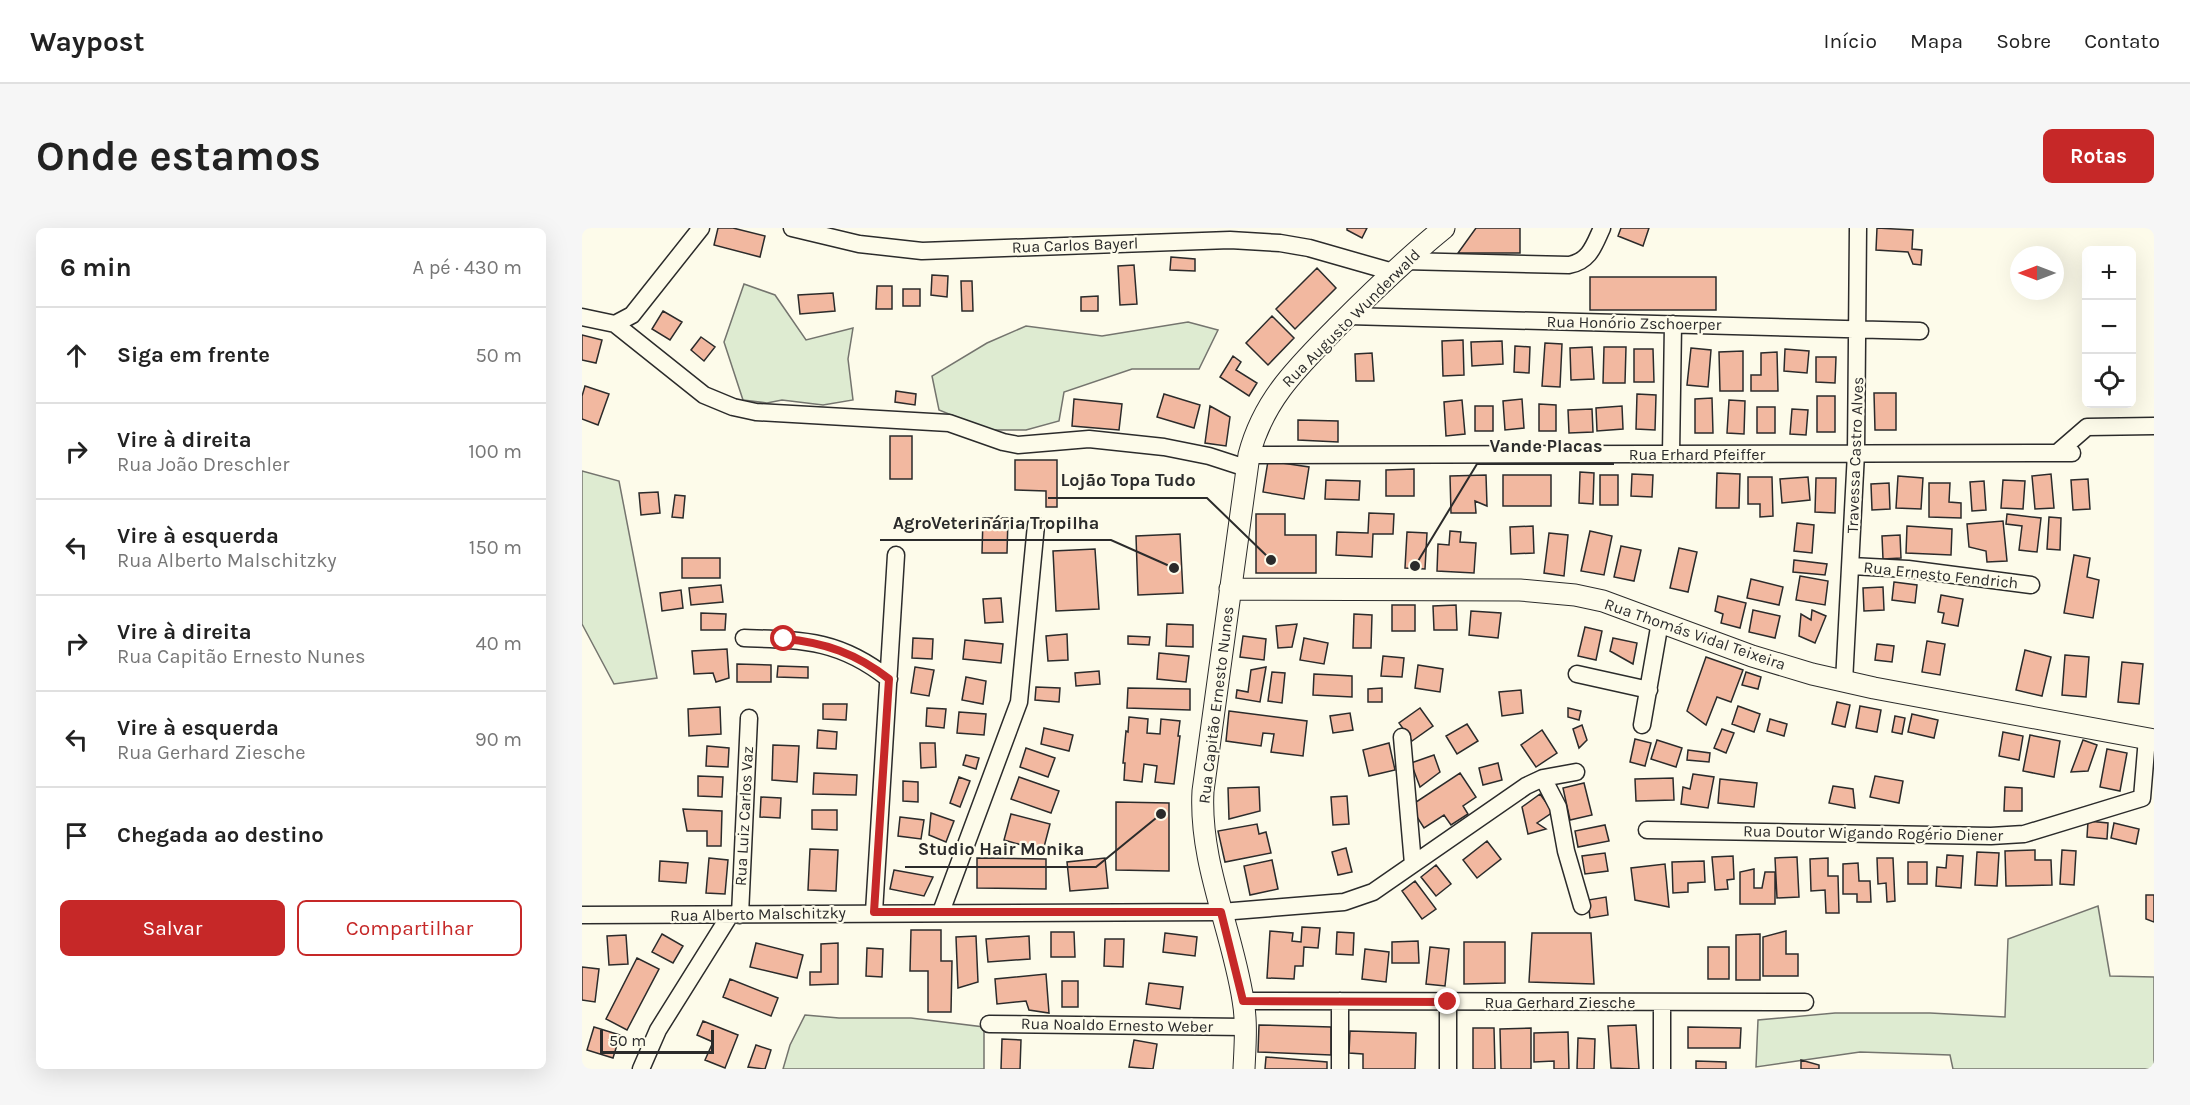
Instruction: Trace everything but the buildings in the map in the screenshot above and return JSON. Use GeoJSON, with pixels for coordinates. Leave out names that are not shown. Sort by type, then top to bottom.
{"type":"FeatureCollection","features":[{"type":"Feature","properties":{"kind":"main road","name":"Rua Augusto Wunderwald"},"geometry":{"type":"LineString","coordinates":[[1230,589],[1248,462],[1261,421],[1283,385],[1348,316],[1398,266],[1444,228]]}},
{"type":"Feature","properties":{"kind":"main road","name":"Rua Thomás Vidal Teixeira"},"geometry":{"type":"LineString","coordinates":[[1230,589],[1541,591],[1604,601],[1782,666],[1844,682],[2150,739]]}},
{"type":"Feature","properties":{"kind":"main road","name":"Rua Capitão Ernesto Nunes"},"geometry":{"type":"LineString","coordinates":[[1230,589],[1202,811],[1205,843],[1243,1001],[1244,1069]]}},
{"type":"Feature","properties":{"kind":"street"},"geometry":{"type":"LineString","coordinates":[[582,317],[615,324],[632,315],[701,228]]}},
{"type":"Feature","properties":{"kind":"street","name":"Rua Carlos Bayerl"},"geometry":{"type":"LineString","coordinates":[[792,228],[859,244],[922,251],[1230,240],[1280,243],[1398,266],[1569,265],[1585,259],[1602,228]]}},
{"type":"Feature","properties":{"kind":"street","name":"Travessa Castro Alves"},"geometry":{"type":"LineString","coordinates":[[1844,682],[1856,453],[1858,228]]}},
{"type":"Feature","properties":{"kind":"street","name":"Rua Honório Zschoerper"},"geometry":{"type":"LineString","coordinates":[[1348,316],[1920,331]]}},
{"type":"Feature","properties":{"kind":"street","name":"Rua Erhard Pfeiffer"},"geometry":{"type":"LineString","coordinates":[[615,324],[704,395],[733,407],[756,412],[949,423],[1018,445],[1089,439],[1164,447],[1248,462],[1462,455],[2065,453],[2087,427],[2154,426]]}},
{"type":"Feature","properties":{"kind":"street"},"geometry":{"type":"LineString","coordinates":[[1671,454],[1673,324]]}},
{"type":"Feature","properties":{"kind":"street"},"geometry":{"type":"LineString","coordinates":[[940,912],[1019,702],[1036,525]]}},
{"type":"Feature","properties":{"kind":"street"},"geometry":{"type":"LineString","coordinates":[[874,912],[896,555]]}},
{"type":"Feature","properties":{"kind":"street","name":"Rua Ernesto Fendrich"},"geometry":{"type":"LineString","coordinates":[[1851,566],[1908,569],[2031,585]]}},
{"type":"Feature","properties":{"kind":"street"},"geometry":{"type":"LineString","coordinates":[[1642,725],[1660,622]]}},
{"type":"Feature","properties":{"kind":"street"},"geometry":{"type":"LineString","coordinates":[[744,638],[803,640],[835,648],[853,655],[889,679]]}},
{"type":"Feature","properties":{"kind":"street"},"geometry":{"type":"LineString","coordinates":[[1577,674],[1649,690]]}},
{"type":"Feature","properties":{"kind":"street","name":"Rua Luiz Carlos Vaz"},"geometry":{"type":"LineString","coordinates":[[735,915],[749,718]]}},
{"type":"Feature","properties":{"kind":"street"},"geometry":{"type":"LineString","coordinates":[[1402,737],[1413,864]]}},
{"type":"Feature","properties":{"kind":"street","name":"Rua Doutor Wigando Rogério Diener"},"geometry":{"type":"LineString","coordinates":[[1647,830],[1991,836],[2024,834],[2142,798],[2150,739]]}},
{"type":"Feature","properties":{"kind":"street","name":"Rua Alberto Malschitzky"},"geometry":{"type":"LineString","coordinates":[[582,915],[1221,912],[1320,905],[1353,900],[1373,892],[1514,794],[1543,778],[1576,772]]}},
{"type":"Feature","properties":{"kind":"street"},"geometry":{"type":"LineString","coordinates":[[1543,778],[1560,815],[1566,851],[1582,906]]}},
{"type":"Feature","properties":{"kind":"street"},"geometry":{"type":"LineString","coordinates":[[641,1069],[658,1030],[735,915]]}},
{"type":"Feature","properties":{"kind":"street","name":"Rua Gerhard Ziesche"},"geometry":{"type":"LineString","coordinates":[[1243,1001],[1805,1002]]}},
{"type":"Feature","properties":{"kind":"street"},"geometry":{"type":"LineString","coordinates":[[1340,1001],[1340,1069]]}},
{"type":"Feature","properties":{"kind":"street"},"geometry":{"type":"LineString","coordinates":[[1448,1002],[1448,1069]]}},
{"type":"Feature","properties":{"kind":"street"},"geometry":{"type":"LineString","coordinates":[[1662,1002],[1662,1069]]}},
{"type":"Feature","properties":{"kind":"street","name":"Rua Noaldo Ernesto Weber"},"geometry":{"type":"LineString","coordinates":[[989,1024],[1245,1027]]}},
{"type":"Feature","properties":{"kind":"green space"},"geometry":{"type":"Polygon","coordinates":[[[744,284],[775,295],[806,340],[853,328],[848,359],[853,400],[823,405],[782,400],[767,403],[743,400],[724,342],[744,284]]]}},
{"type":"Feature","properties":{"kind":"green space"},"geometry":{"type":"Polygon","coordinates":[[[1188,322],[1218,330],[1199,369],[1132,369],[1064,392],[1059,421],[1026,430],[988,430],[939,410],[932,376],[987,343],[1026,326],[1102,336],[1188,322]]]}},
{"type":"Feature","properties":{"kind":"green space"},"geometry":{"type":"Polygon","coordinates":[[[582,471],[619,481],[657,678],[614,684],[582,624],[582,471]]]}},
{"type":"Feature","properties":{"kind":"green space"},"geometry":{"type":"Polygon","coordinates":[[[2098,906],[2110,976],[2154,977],[2154,1069],[1953,1069],[1950,1055],[1860,1052],[1756,1067],[1758,1020],[1835,1013],[1930,1013],[2005,1017],[2008,939],[2098,906]]]}},
{"type":"Feature","properties":{"kind":"green space"},"geometry":{"type":"Polygon","coordinates":[[[805,1015],[839,1018],[911,1018],[984,1027],[984,1069],[783,1069],[790,1045],[805,1015]]]}},
{"type":"Feature","properties":{"kind":"place","name":"Lojão Topa Tudo"},"geometry":{"type":"Point","coordinates":[1271,560]}},
{"type":"Feature","properties":{"kind":"place","name":"Vande Placas"},"geometry":{"type":"Point","coordinates":[1415,566]}},
{"type":"Feature","properties":{"kind":"place","name":"AgroVeterinária Tropilha"},"geometry":{"type":"Point","coordinates":[1174,568]}},
{"type":"Feature","properties":{"kind":"place","name":"Studio Hair Monika"},"geometry":{"type":"Point","coordinates":[1161,814]}},
{"type":"Feature","properties":{"kind":"route"},"geometry":{"type":"LineString","coordinates":[[784,639],[803,640],[835,648],[874,667],[889,679],[874,912],[1221,912],[1243,1001],[1448,1002]]}}]}
